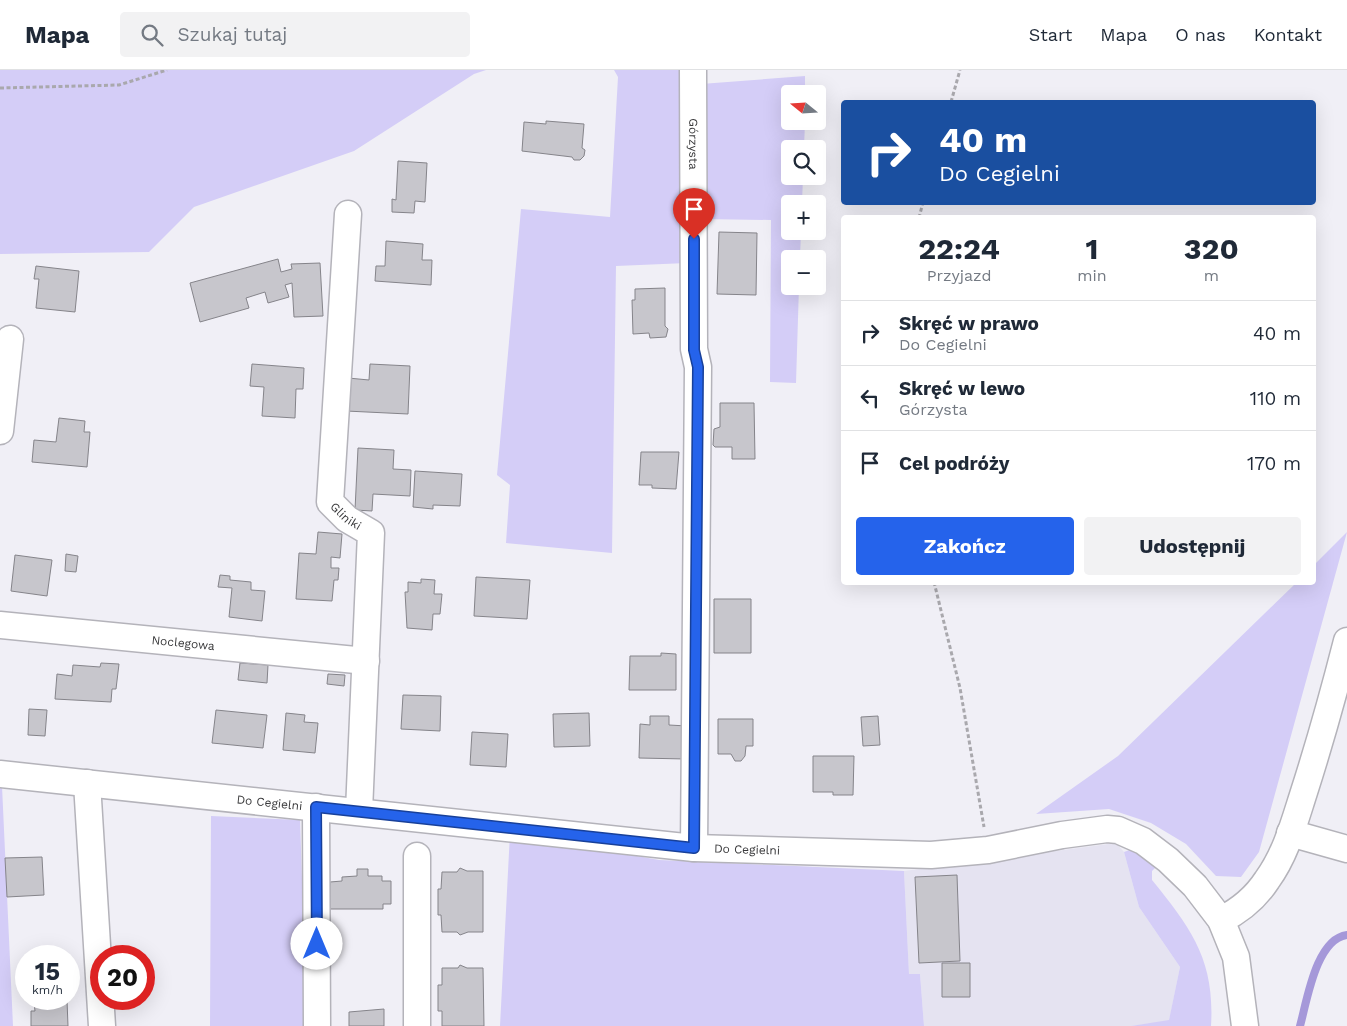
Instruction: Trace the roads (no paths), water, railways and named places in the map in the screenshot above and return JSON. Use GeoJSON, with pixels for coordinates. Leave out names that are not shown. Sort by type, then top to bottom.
{"type":"FeatureCollection","features":[{"type":"Feature","properties":{"kind":"street","name":"Górzysta"},"geometry":{"type":"LineString","coordinates":[[693,70],[694,350],[698,367],[694,848]]}},
{"type":"Feature","properties":{"kind":"street","name":"Gliniki"},"geometry":{"type":"LineString","coordinates":[[348,214],[330,502],[347,519],[371,534],[359,812]]}},
{"type":"Feature","properties":{"kind":"street"},"geometry":{"type":"LineString","coordinates":[[0,431],[10,339]]}},
{"type":"Feature","properties":{"kind":"street","name":"Noclegowa"},"geometry":{"type":"LineString","coordinates":[[0,624],[366,661]]}},
{"type":"Feature","properties":{"kind":"street"},"geometry":{"type":"LineString","coordinates":[[1221,920],[1245,904],[1267,882],[1284,850],[1326,720],[1347,641]]}},
{"type":"Feature","properties":{"kind":"street","name":"Do Cegielni"},"geometry":{"type":"LineString","coordinates":[[0,774],[694,848],[931,855],[988,850],[1062,835],[1107,829],[1127,833],[1156,850],[1183,874],[1205,898],[1221,920],[1236,957],[1244,1026]]}},
{"type":"Feature","properties":{"kind":"street"},"geometry":{"type":"LineString","coordinates":[[87,782],[102,1026]]}},
{"type":"Feature","properties":{"kind":"street"},"geometry":{"type":"LineString","coordinates":[[316,807],[317,1026]]}},
{"type":"Feature","properties":{"kind":"street"},"geometry":{"type":"LineString","coordinates":[[1290,833],[1347,848]]}},
{"type":"Feature","properties":{"kind":"street"},"geometry":{"type":"LineString","coordinates":[[417,856],[417,1026]]}},
{"type":"Feature","properties":{"kind":"waterway"},"geometry":{"type":"LineString","coordinates":[[1300,1026],[1314,973],[1320,959],[1336,939],[1347,935]]}}]}
